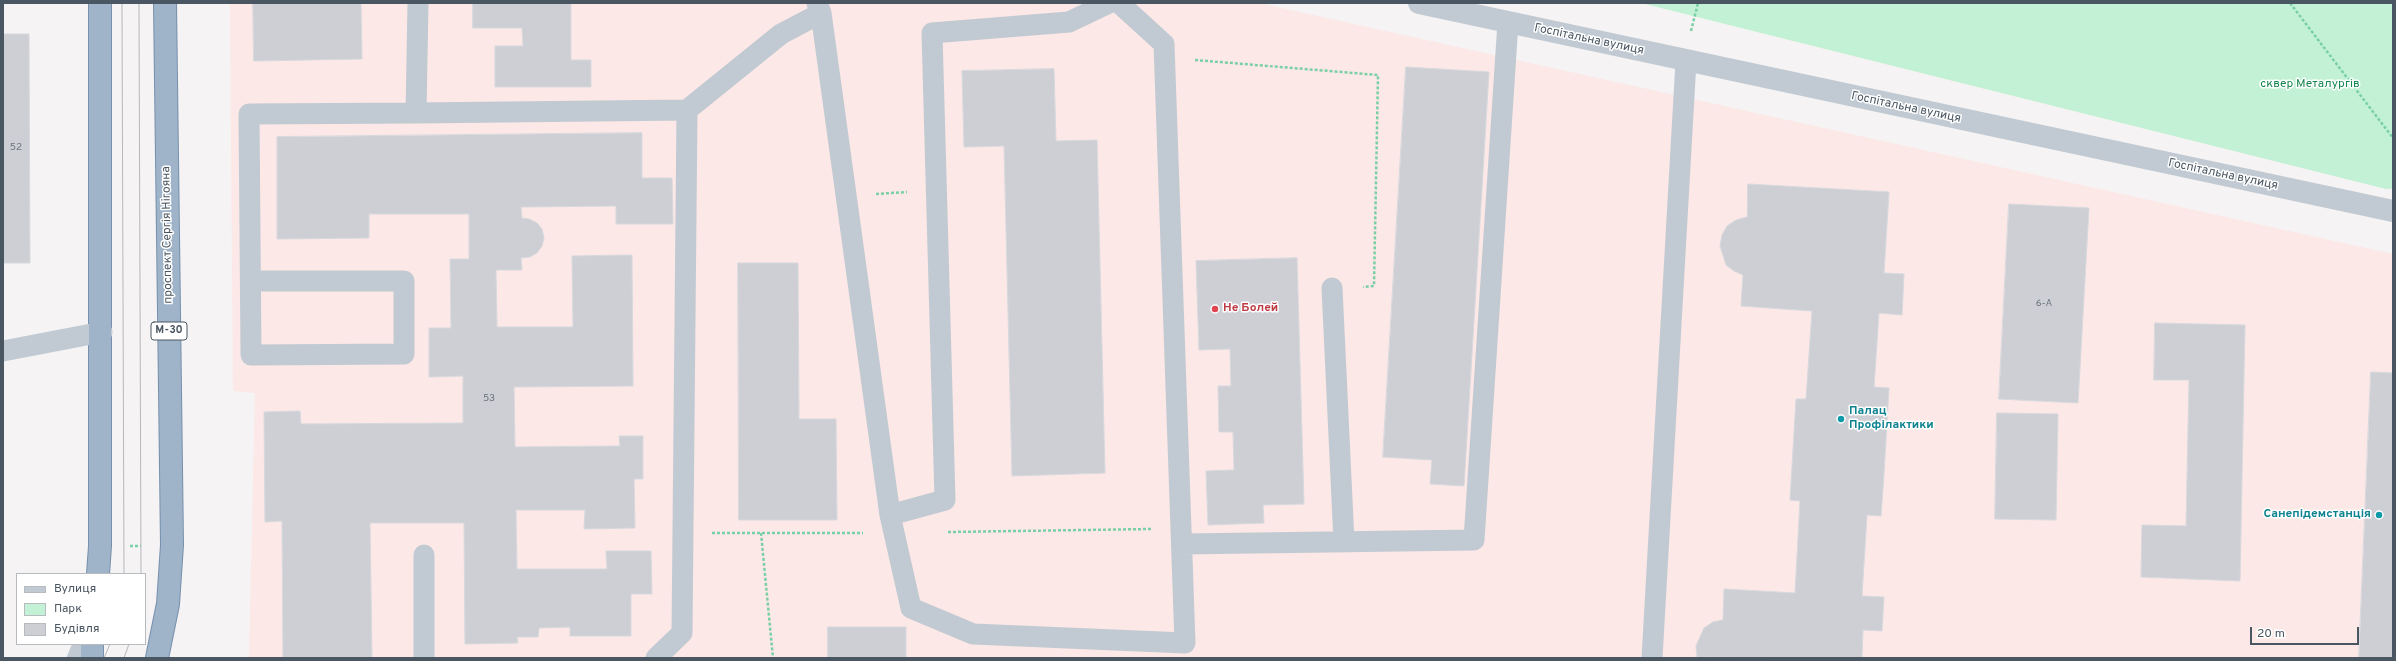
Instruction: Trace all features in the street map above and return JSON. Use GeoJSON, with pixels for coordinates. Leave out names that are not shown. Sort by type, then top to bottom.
{"type":"FeatureCollection","features":[{"type":"Feature","properties":{"kind":"highway"},"geometry":{"type":"LineString","coordinates":[[98,573],[100,546],[102,332],[100,3]]}},
{"type":"Feature","properties":{"kind":"highway","name":"проспект Сергія Нігояна"},"geometry":{"type":"LineString","coordinates":[[157,658],[168,604],[172,545],[165,3]]}},
{"type":"Feature","properties":{"kind":"highway"},"geometry":{"type":"LineString","coordinates":[[92,645],[92,658]]}},
{"type":"Feature","properties":{"kind":"street","name":"Госпітальна вулиця"},"geometry":{"type":"LineString","coordinates":[[1419,3],[2393,211]]}},
{"type":"Feature","properties":{"kind":"street"},"geometry":{"type":"LineString","coordinates":[[78,658],[84,645]]}},
{"type":"Feature","properties":{"kind":"lane"},"geometry":{"type":"LineString","coordinates":[[416,112],[418,3]]}},
{"type":"Feature","properties":{"kind":"lane"},"geometry":{"type":"LineString","coordinates":[[890,515],[945,500],[932,33],[1069,22],[1109,3]]}},
{"type":"Feature","properties":{"kind":"lane"},"geometry":{"type":"LineString","coordinates":[[251,281],[404,281],[404,354],[251,355],[249,114],[687,110],[781,34],[819,8],[890,515],[911,608],[973,634],[1185,643],[1164,44],[1119,3]]}},
{"type":"Feature","properties":{"kind":"lane"},"geometry":{"type":"LineString","coordinates":[[1182,544],[1474,540],[1508,22]]}},
{"type":"Feature","properties":{"kind":"lane"},"geometry":{"type":"LineString","coordinates":[[1652,658],[1686,61]]}},
{"type":"Feature","properties":{"kind":"lane"},"geometry":{"type":"LineString","coordinates":[[656,658],[682,633],[687,110]]}},
{"type":"Feature","properties":{"kind":"lane"},"geometry":{"type":"LineString","coordinates":[[1332,288],[1344,542]]}},
{"type":"Feature","properties":{"kind":"lane"},"geometry":{"type":"LineString","coordinates":[[3,351],[102,332]]}},
{"type":"Feature","properties":{"kind":"lane"},"geometry":{"type":"LineString","coordinates":[[424,555],[424,658]]}},
{"type":"Feature","properties":{"kind":"path"},"geometry":{"type":"LineString","coordinates":[[1690,38],[1698,3]]}},
{"type":"Feature","properties":{"kind":"path"},"geometry":{"type":"LineString","coordinates":[[2290,3],[2393,138]]}},
{"type":"Feature","properties":{"kind":"path"},"geometry":{"type":"LineString","coordinates":[[1165,58],[1378,75],[1374,286],[1332,288]]}},
{"type":"Feature","properties":{"kind":"path"},"geometry":{"type":"LineString","coordinates":[[761,533],[773,658]]}},
{"type":"Feature","properties":{"kind":"shaded area"},"geometry":{"type":"Polygon","coordinates":[[[230,3],[1259,3],[2393,254],[2393,658],[249,658],[255,393],[233,391],[230,3]]]}},
{"type":"Feature","properties":{"kind":"green space","name":"сквер Металургів"},"geometry":{"type":"Polygon","coordinates":[[[1641,3],[2393,3],[2393,189],[2386,189],[1641,3]]]}},
{"type":"Feature","properties":{"kind":"building"},"geometry":{"type":"Polygon","coordinates":[[[253,3],[361,3],[362,59],[254,61],[253,3]]]}},
{"type":"Feature","properties":{"kind":"building"},"geometry":{"type":"Polygon","coordinates":[[[473,3],[571,3],[571,60],[591,60],[591,87],[495,87],[495,46],[523,46],[522,28],[473,28],[473,3]]]}},
{"type":"Feature","properties":{"kind":"building"},"geometry":{"type":"Polygon","coordinates":[[[3,34],[29,34],[30,263],[3,263],[3,34]]]}},
{"type":"Feature","properties":{"kind":"building"},"geometry":{"type":"Polygon","coordinates":[[[1406,67],[1489,72],[1464,486],[1430,484],[1432,460],[1383,457],[1406,67]]]}},
{"type":"Feature","properties":{"kind":"building"},"geometry":{"type":"Polygon","coordinates":[[[1054,69],[1056,141],[1097,140],[1105,473],[1012,476],[1004,146],[964,147],[962,71],[1054,69]]]}},
{"type":"Feature","properties":{"kind":"building"},"geometry":{"type":"Polygon","coordinates":[[[642,133],[642,178],[672,178],[673,224],[616,224],[616,206],[521,207],[522,218],[529,219],[537,223],[542,229],[544,238],[542,246],[537,253],[530,257],[521,258],[522,270],[496,270],[497,327],[573,327],[572,256],[632,255],[633,386],[514,387],[515,447],[620,446],[619,436],[643,436],[643,479],[634,479],[635,528],[584,529],[585,510],[516,510],[517,569],[607,569],[606,551],[651,551],[652,594],[631,594],[631,636],[570,636],[570,627],[539,628],[538,637],[517,637],[518,643],[465,644],[464,523],[370,523],[372,658],[283,658],[282,521],[265,522],[264,412],[300,411],[301,424],[463,423],[463,376],[429,377],[429,328],[451,328],[450,259],[469,259],[469,214],[369,214],[369,238],[277,239],[277,137],[642,133]]]}},
{"type":"Feature","properties":{"kind":"building","name":"Палац Профілактики"},"geometry":{"type":"Polygon","coordinates":[[[1748,184],[1889,192],[1884,273],[1904,274],[1902,315],[1879,313],[1874,387],[1889,388],[1884,474],[1881,516],[1867,515],[1862,596],[1884,597],[1882,631],[1863,630],[1862,658],[1697,657],[1696,646],[1704,628],[1713,622],[1723,620],[1724,589],[1795,593],[1800,501],[1790,500],[1796,399],[1806,399],[1812,311],[1741,306],[1743,275],[1726,265],[1720,246],[1722,235],[1727,226],[1736,220],[1747,217],[1748,184]]]}},
{"type":"Feature","properties":{"kind":"building"},"geometry":{"type":"Polygon","coordinates":[[[2009,204],[2089,208],[2078,403],[1999,399],[2009,204]]]}},
{"type":"Feature","properties":{"kind":"building"},"geometry":{"type":"Polygon","coordinates":[[[1297,258],[1304,504],[1263,505],[1264,523],[1208,525],[1206,471],[1234,470],[1233,432],[1219,432],[1218,386],[1231,386],[1230,349],[1199,350],[1196,261],[1297,258]]]}},
{"type":"Feature","properties":{"kind":"building"},"geometry":{"type":"Polygon","coordinates":[[[738,263],[798,263],[799,419],[836,419],[837,520],[739,520],[738,263]]]}},
{"type":"Feature","properties":{"kind":"building"},"geometry":{"type":"Polygon","coordinates":[[[2155,323],[2245,325],[2240,581],[2141,577],[2142,525],[2186,526],[2189,380],[2154,380],[2155,323]]]}},
{"type":"Feature","properties":{"kind":"building","name":"Санепідемстанція"},"geometry":{"type":"Polygon","coordinates":[[[2371,372],[2393,373],[2393,658],[2359,658],[2371,372]]]}},
{"type":"Feature","properties":{"kind":"building"},"geometry":{"type":"Polygon","coordinates":[[[1997,413],[2058,414],[2056,520],[1995,519],[1997,413]]]}},
{"type":"Feature","properties":{"kind":"building"},"geometry":{"type":"Polygon","coordinates":[[[828,627],[906,627],[906,658],[828,658],[828,627]]]}},
{"type":"Feature","properties":{"kind":"tram line"},"geometry":{"type":"LineString","coordinates":[[122,3],[124,573]]}},
{"type":"Feature","properties":{"kind":"tram line"},"geometry":{"type":"LineString","coordinates":[[139,3],[141,573]]}},
{"type":"Feature","properties":{"kind":"tram line"},"geometry":{"type":"LineString","coordinates":[[104,658],[110,645]]}},
{"type":"Feature","properties":{"kind":"tram line"},"geometry":{"type":"LineString","coordinates":[[124,658],[129,645]]}},
{"type":"Feature","properties":{"kind":"place","name":"Не Болей"},"geometry":{"type":"Point","coordinates":[1215,309]}},
{"type":"Feature","properties":{"kind":"place","name":"Палац Профілактики"},"geometry":{"type":"Point","coordinates":[1841,419]}},
{"type":"Feature","properties":{"kind":"place","name":"Санепідемстанція"},"geometry":{"type":"Point","coordinates":[2379,515]}}]}
